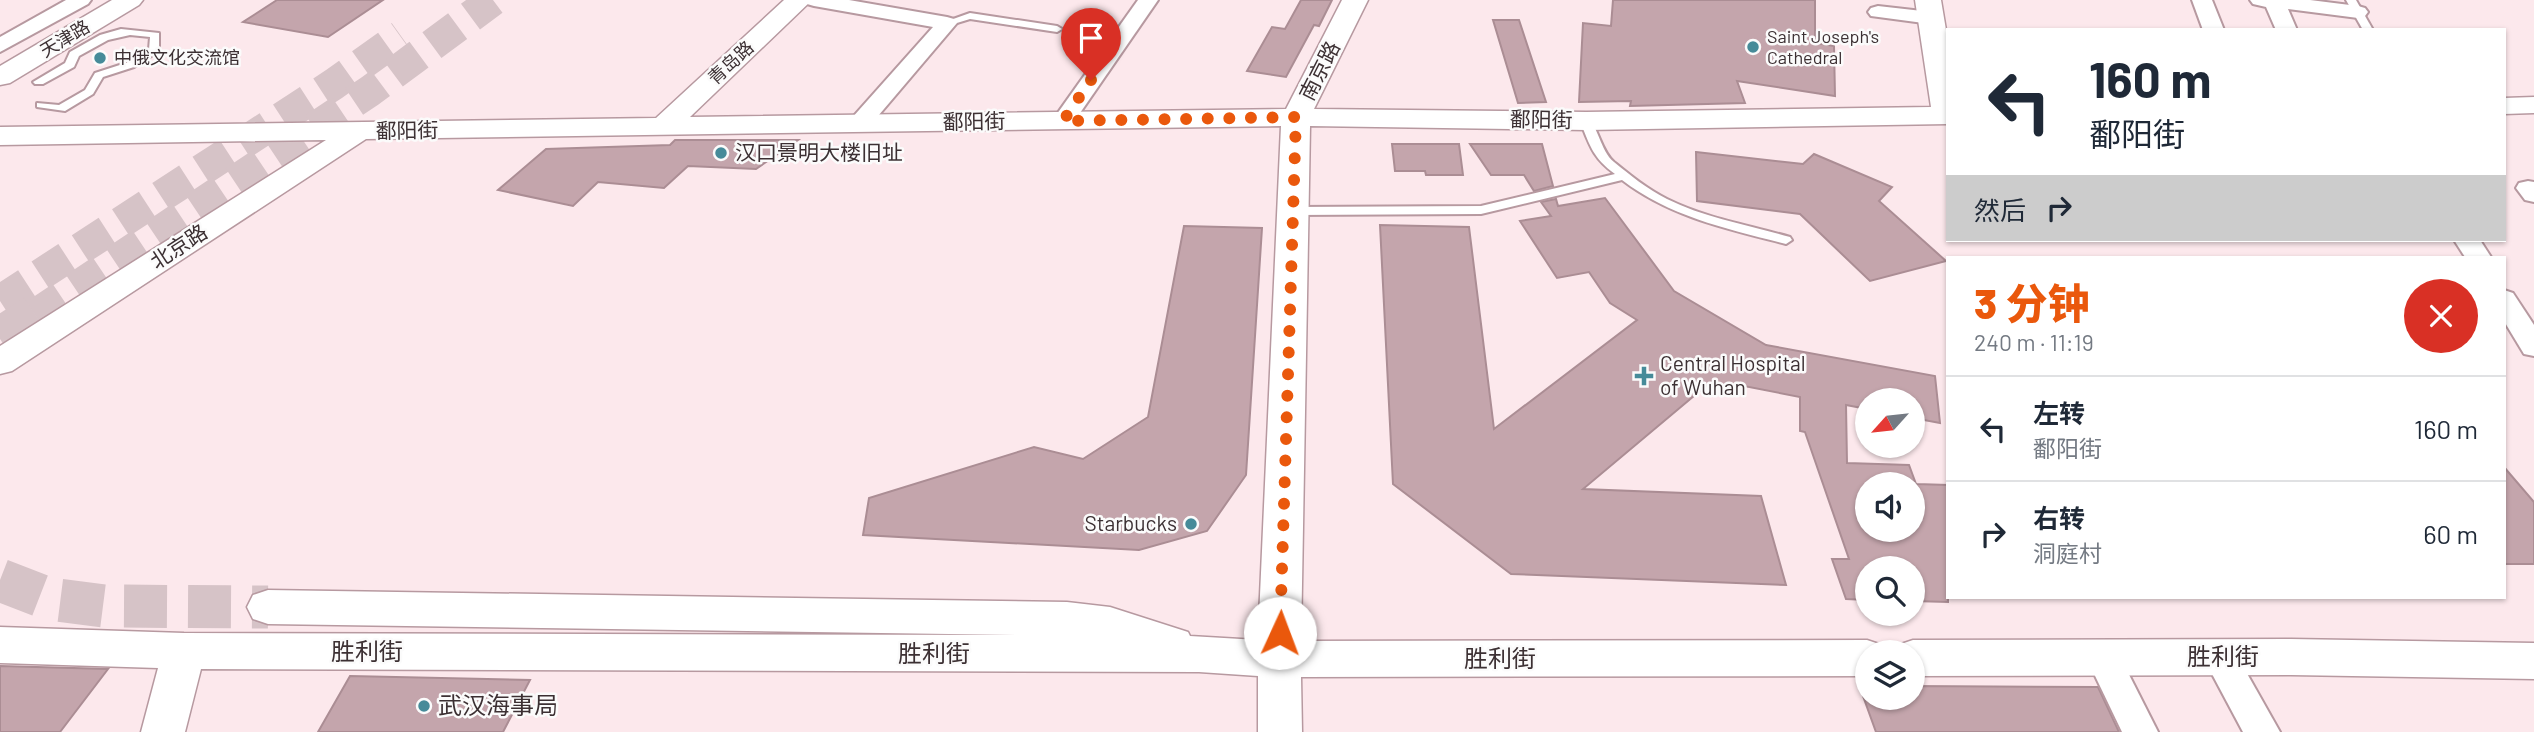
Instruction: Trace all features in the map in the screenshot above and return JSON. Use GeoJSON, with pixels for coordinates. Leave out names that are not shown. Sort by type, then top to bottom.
{"type":"FeatureCollection","features":[{"type":"Feature","properties":{"kind":"street"},"geometry":{"type":"LineString","coordinates":[[0,47],[81,0]]}},
{"type":"Feature","properties":{"kind":"street"},"geometry":{"type":"LineString","coordinates":[[0,62],[107,0]]}},
{"type":"Feature","properties":{"kind":"street","name":"天津路"},"geometry":{"type":"LineString","coordinates":[[0,77],[131,0]]}},
{"type":"Feature","properties":{"kind":"street","name":"青岛路"},"geometry":{"type":"LineString","coordinates":[[663,127],[799,0]]}},
{"type":"Feature","properties":{"kind":"street"},"geometry":{"type":"LineString","coordinates":[[814,0],[947,23]]}},
{"type":"Feature","properties":{"kind":"street"},"geometry":{"type":"LineString","coordinates":[[1063,121],[1148,0]]}},
{"type":"Feature","properties":{"kind":"street","name":"南京路"},"geometry":{"type":"LineString","coordinates":[[1280,732],[1279,659],[1296,117],[1355,0]]}},
{"type":"Feature","properties":{"kind":"street"},"geometry":{"type":"LineString","coordinates":[[2202,0],[2213,28]]}},
{"type":"Feature","properties":{"kind":"street"},"geometry":{"type":"LineString","coordinates":[[2269,1],[2359,14]]}},
{"type":"Feature","properties":{"kind":"street"},"geometry":{"type":"LineString","coordinates":[[2269,1],[2286,28]]}},
{"type":"Feature","properties":{"kind":"street"},"geometry":{"type":"LineString","coordinates":[[1878,12],[1930,9],[1946,109]]}},
{"type":"Feature","properties":{"kind":"street"},"geometry":{"type":"LineString","coordinates":[[859,124],[947,23]]}},
{"type":"Feature","properties":{"kind":"street"},"geometry":{"type":"LineString","coordinates":[[2506,106],[2534,105]]}},
{"type":"Feature","properties":{"kind":"street","name":"鄱阳街"},"geometry":{"type":"LineString","coordinates":[[0,136],[1296,117],[1586,121],[1946,115]]}},
{"type":"Feature","properties":{"kind":"street","name":"北京路"},"geometry":{"type":"LineString","coordinates":[[0,362],[358,132]]}},
{"type":"Feature","properties":{"kind":"street"},"geometry":{"type":"LineString","coordinates":[[2506,302],[2534,347]]}},
{"type":"Feature","properties":{"kind":"street"},"geometry":{"type":"LineString","coordinates":[[268,607],[1067,619],[1110,624],[1199,654]]}},
{"type":"Feature","properties":{"kind":"street","name":"胜利街"},"geometry":{"type":"LineString","coordinates":[[0,645],[184,651],[1199,654],[1279,659],[1855,658]]}},
{"type":"Feature","properties":{"kind":"street"},"geometry":{"type":"LineString","coordinates":[[163,732],[184,651]]}},
{"type":"Feature","properties":{"kind":"street"},"geometry":{"type":"LineString","coordinates":[[2103,657],[2140,732]]}},
{"type":"Feature","properties":{"kind":"street"},"geometry":{"type":"LineString","coordinates":[[2220,657],[2262,732]]}},
{"type":"Feature","properties":{"kind":"street","name":"胜利街"},"geometry":{"type":"LineString","coordinates":[[1925,658],[2220,657],[2534,661]]}},
{"type":"Feature","properties":{"kind":"lane"},"geometry":{"type":"LineString","coordinates":[[947,23],[970,16],[1057,29]]}},
{"type":"Feature","properties":{"kind":"lane"},"geometry":{"type":"LineString","coordinates":[[39,82],[70,65],[74,54],[113,32],[128,30],[155,35],[154,51],[130,65],[99,75],[89,92],[61,109],[41,105]]}},
{"type":"Feature","properties":{"kind":"lane"},"geometry":{"type":"LineString","coordinates":[[1586,121],[1601,156],[1661,202],[1688,215],[1786,240]]}},
{"type":"Feature","properties":{"kind":"lane"},"geometry":{"type":"LineString","coordinates":[[1294,211],[1481,210],[1624,176]]}},
{"type":"Feature","properties":{"kind":"building"},"geometry":{"type":"Polygon","coordinates":[[[277,0],[383,0],[328,37],[243,22],[277,0]]]}},
{"type":"Feature","properties":{"kind":"building"},"geometry":{"type":"Polygon","coordinates":[[[1301,0],[1332,0],[1319,26],[1314,25],[1286,77],[1247,71],[1272,27],[1285,29],[1301,0]]]}},
{"type":"Feature","properties":{"kind":"building"},"geometry":{"type":"Polygon","coordinates":[[[1613,0],[1815,0],[1815,43],[1834,46],[1835,96],[1737,81],[1745,103],[1630,106],[1631,101],[1579,102],[1583,23],[1611,26],[1613,0]]]}},
{"type":"Feature","properties":{"kind":"building"},"geometry":{"type":"Polygon","coordinates":[[[1493,20],[1519,20],[1546,102],[1518,103],[1493,20]]]}},
{"type":"Feature","properties":{"kind":"building"},"geometry":{"type":"Polygon","coordinates":[[[675,140],[798,140],[756,169],[688,166],[664,188],[598,182],[573,206],[498,190],[546,149],[670,145],[675,140]]]}},
{"type":"Feature","properties":{"kind":"building"},"geometry":{"type":"Polygon","coordinates":[[[1392,144],[1459,144],[1463,175],[1426,175],[1425,171],[1395,171],[1392,144]]]}},
{"type":"Feature","properties":{"kind":"building"},"geometry":{"type":"Polygon","coordinates":[[[1470,144],[1542,144],[1553,186],[1534,191],[1524,175],[1491,175],[1470,144]]]}},
{"type":"Feature","properties":{"kind":"building"},"geometry":{"type":"Polygon","coordinates":[[[1696,152],[1803,164],[1814,154],[1892,187],[1879,201],[1946,261],[1870,281],[1800,214],[1697,201],[1696,152]]]}},
{"type":"Feature","properties":{"kind":"building"},"geometry":{"type":"Polygon","coordinates":[[[1605,198],[1674,291],[1766,345],[1935,376],[1940,423],[1925,420],[1925,388],[1855,388],[1855,407],[1846,405],[1847,463],[1909,465],[1912,472],[1855,472],[1855,542],[1925,542],[1925,484],[1946,485],[1948,602],[1925,601],[1925,556],[1855,556],[1855,599],[1846,599],[1832,559],[1849,559],[1805,432],[1800,431],[1800,397],[1734,384],[1728,389],[1713,380],[1583,489],[1761,496],[1786,585],[1511,574],[1393,484],[1380,225],[1469,227],[1494,429],[1637,320],[1610,303],[1589,272],[1557,278],[1520,221],[1551,216],[1541,202],[1556,199],[1558,206],[1605,198]]]}},
{"type":"Feature","properties":{"kind":"building"},"geometry":{"type":"Polygon","coordinates":[[[1184,226],[1262,228],[1246,475],[1207,531],[1139,550],[863,535],[869,498],[1034,447],[1083,459],[1148,417],[1184,226]]]}},
{"type":"Feature","properties":{"kind":"building"},"geometry":{"type":"Polygon","coordinates":[[[2506,469],[2534,502],[2534,564],[2506,564],[2506,469]]]}},
{"type":"Feature","properties":{"kind":"building"},"geometry":{"type":"Polygon","coordinates":[[[0,666],[108,669],[60,732],[0,732],[0,666]]]}},
{"type":"Feature","properties":{"kind":"building","name":"武汉海事局"},"geometry":{"type":"Polygon","coordinates":[[[350,676],[530,680],[503,732],[318,732],[350,676]]]}},
{"type":"Feature","properties":{"kind":"building"},"geometry":{"type":"Polygon","coordinates":[[[1925,686],[2098,687],[2119,732],[1876,732],[1868,710],[1925,710],[1925,686]]]}},
{"type":"Feature","properties":{"kind":"tunnel"},"geometry":{"type":"LineString","coordinates":[[35,315],[370,91],[493,0]]}},
{"type":"Feature","properties":{"kind":"tunnel"},"geometry":{"type":"LineString","coordinates":[[0,301],[334,84],[401,36]]}},
{"type":"Feature","properties":{"kind":"tunnel"},"geometry":{"type":"LineString","coordinates":[[0,339],[38,314]]}},
{"type":"Feature","properties":{"kind":"tunnel"},"geometry":{"type":"LineString","coordinates":[[0,580],[49,599],[104,606],[268,607]]}},
{"type":"Feature","properties":{"kind":"place","name":"Saint Joseph's Cathedral"},"geometry":{"type":"Point","coordinates":[1753,47]}},
{"type":"Feature","properties":{"kind":"place","name":"中俄文化交流馆"},"geometry":{"type":"Point","coordinates":[100,58]}},
{"type":"Feature","properties":{"kind":"place","name":"汉口景明大楼旧址"},"geometry":{"type":"Point","coordinates":[721,153]}},
{"type":"Feature","properties":{"kind":"place","name":"Central Hospital of Wuhan"},"geometry":{"type":"Point","coordinates":[1644,376]}},
{"type":"Feature","properties":{"kind":"place","name":"Starbucks"},"geometry":{"type":"Point","coordinates":[1191,524]}},
{"type":"Feature","properties":{"kind":"place","name":"武汉海事局"},"geometry":{"type":"Point","coordinates":[424,706]}},
{"type":"Feature","properties":{"kind":"route"},"geometry":{"type":"LineString","coordinates":[[1091,80],[1063,121],[1296,117],[1280,633]]}}]}
